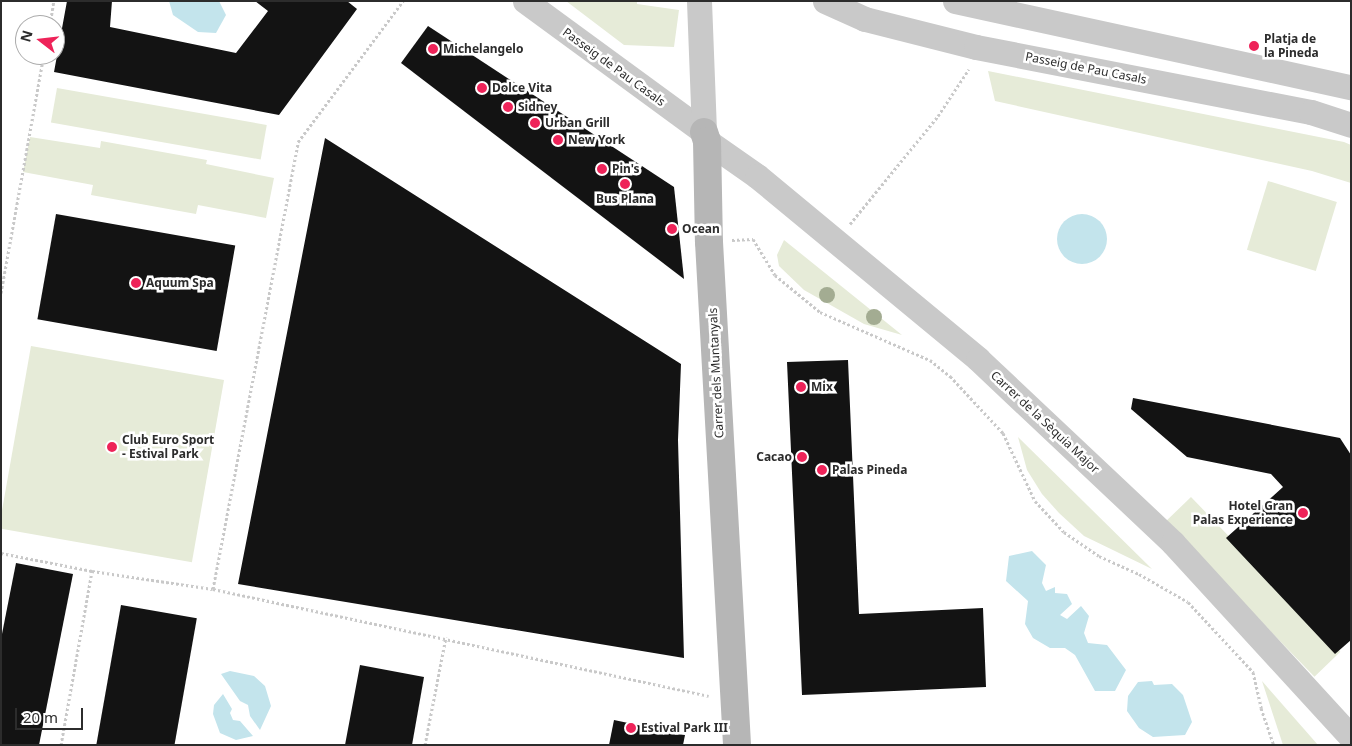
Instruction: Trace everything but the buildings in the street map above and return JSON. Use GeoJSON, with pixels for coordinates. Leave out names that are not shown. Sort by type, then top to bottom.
{"type":"FeatureCollection","features":[{"type":"Feature","properties":{"kind":"street","name":"Passeig de Pau Casals"},"geometry":{"type":"LineString","coordinates":[[525,1],[706,137]]}},
{"type":"Feature","properties":{"kind":"street","name":"Carrer dels Muntanyals"},"geometry":{"type":"LineString","coordinates":[[699,1],[709,242],[736,745]]}},
{"type":"Feature","properties":{"kind":"street","name":"Passeig de Pau Casals"},"geometry":{"type":"LineString","coordinates":[[825,1],[865,19],[976,47],[1311,112],[1351,125]]}},
{"type":"Feature","properties":{"kind":"street"},"geometry":{"type":"LineString","coordinates":[[955,1],[1351,87]]}},
{"type":"Feature","properties":{"kind":"street","name":"Carrer de la Sèquia Major"},"geometry":{"type":"LineString","coordinates":[[706,137],[757,176],[978,359],[1173,542],[1351,737]]}},
{"type":"Feature","properties":{"kind":"path"},"geometry":{"type":"LineString","coordinates":[[52,15],[54,1]]}},
{"type":"Feature","properties":{"kind":"path"},"geometry":{"type":"LineString","coordinates":[[213,589],[298,142],[403,1]]}},
{"type":"Feature","properties":{"kind":"path"},"geometry":{"type":"LineString","coordinates":[[836,241],[967,76],[976,47]]}},
{"type":"Feature","properties":{"kind":"path"},"geometry":{"type":"LineString","coordinates":[[1,292],[42,65]]}},
{"type":"Feature","properties":{"kind":"path"},"geometry":{"type":"LineString","coordinates":[[709,242],[753,239],[775,275],[820,312],[930,360],[950,376],[1003,433],[1035,501],[1064,532],[1099,556],[1139,574],[1188,602],[1253,672],[1261,708],[1274,745]]}},
{"type":"Feature","properties":{"kind":"path"},"geometry":{"type":"LineString","coordinates":[[1,553],[92,571],[213,589],[446,637],[734,701]]}},
{"type":"Feature","properties":{"kind":"path"},"geometry":{"type":"LineString","coordinates":[[61,745],[92,571]]}},
{"type":"Feature","properties":{"kind":"path"},"geometry":{"type":"LineString","coordinates":[[425,745],[446,637]]}},
{"type":"Feature","properties":{"kind":"green space"},"geometry":{"type":"Polygon","coordinates":[[[566,1],[637,1],[637,4],[679,10],[674,47],[624,45],[566,1]]]}},
{"type":"Feature","properties":{"kind":"green space"},"geometry":{"type":"Polygon","coordinates":[[[988,71],[1344,142],[1351,145],[1351,183],[1312,171],[995,101],[988,71]]]}},
{"type":"Feature","properties":{"kind":"green space"},"geometry":{"type":"Polygon","coordinates":[[[57,88],[267,125],[261,159],[51,122],[57,88]]]}},
{"type":"Feature","properties":{"kind":"green space"},"geometry":{"type":"Polygon","coordinates":[[[30,137],[100,148],[101,141],[207,160],[206,164],[274,178],[266,218],[198,205],[196,214],[91,195],[93,185],[23,172],[30,137]]]}},
{"type":"Feature","properties":{"kind":"green space"},"geometry":{"type":"Polygon","coordinates":[[[1268,181],[1337,202],[1316,271],[1247,250],[1268,181]]]}},
{"type":"Feature","properties":{"kind":"green space"},"geometry":{"type":"Polygon","coordinates":[[[784,240],[902,335],[864,324],[804,290],[779,266],[777,255],[784,240]]]}},
{"type":"Feature","properties":{"kind":"green space","name":"Club Euro Sport - Estival Park"},"geometry":{"type":"Polygon","coordinates":[[[31,346],[224,380],[192,562],[1,529],[1,516],[31,346]]]}},
{"type":"Feature","properties":{"kind":"green space"},"geometry":{"type":"Polygon","coordinates":[[[1018,437],[1152,569],[1084,536],[1059,513],[1042,494],[1027,470],[1018,437]]]}},
{"type":"Feature","properties":{"kind":"green space"},"geometry":{"type":"Polygon","coordinates":[[[1191,497],[1340,652],[1314,677],[1165,522],[1191,497]]]}},
{"type":"Feature","properties":{"kind":"green space"},"geometry":{"type":"Polygon","coordinates":[[[1262,681],[1318,745],[1283,745],[1262,681]]]}},
{"type":"Feature","properties":{"kind":"water"},"geometry":{"type":"Polygon","coordinates":[[[169,1],[219,1],[226,15],[216,33],[198,32],[173,15],[169,1]]]}},
{"type":"Feature","properties":{"kind":"water"},"geometry":{"type":"Polygon","coordinates":[[[1082,214],[1100,221],[1107,239],[1100,257],[1082,264],[1064,257],[1057,239],[1064,221],[1082,214]]]}},
{"type":"Feature","properties":{"kind":"water"},"geometry":{"type":"Polygon","coordinates":[[[1032,551],[1046,565],[1042,583],[1046,591],[1055,587],[1055,593],[1067,594],[1072,604],[1060,615],[1067,619],[1081,606],[1089,616],[1084,633],[1088,643],[1107,645],[1126,670],[1115,691],[1095,691],[1075,655],[1065,648],[1050,648],[1033,638],[1025,624],[1028,601],[1006,581],[1009,556],[1032,551]]]}},
{"type":"Feature","properties":{"kind":"water"},"geometry":{"type":"Polygon","coordinates":[[[230,671],[254,676],[265,686],[271,706],[260,730],[250,716],[248,705],[240,701],[221,674],[230,671]]]}},
{"type":"Feature","properties":{"kind":"water"},"geometry":{"type":"Polygon","coordinates":[[[1152,681],[1154,685],[1172,684],[1183,695],[1192,722],[1185,735],[1153,737],[1139,728],[1127,711],[1128,696],[1138,682],[1152,681]]]}},
{"type":"Feature","properties":{"kind":"water"},"geometry":{"type":"Polygon","coordinates":[[[223,694],[232,709],[230,713],[233,720],[240,721],[253,736],[236,740],[220,733],[213,714],[214,705],[223,694]]]}},
{"type":"Feature","properties":{"kind":"place","name":"Platja de la Pineda"},"geometry":{"type":"Point","coordinates":[1254,46]}},
{"type":"Feature","properties":{"kind":"place","name":"Michelangelo"},"geometry":{"type":"Point","coordinates":[433,49]}},
{"type":"Feature","properties":{"kind":"place","name":"Dolce Vita"},"geometry":{"type":"Point","coordinates":[482,88]}},
{"type":"Feature","properties":{"kind":"place","name":"Sidney"},"geometry":{"type":"Point","coordinates":[508,107]}},
{"type":"Feature","properties":{"kind":"place","name":"Urban Grill"},"geometry":{"type":"Point","coordinates":[535,123]}},
{"type":"Feature","properties":{"kind":"place","name":"New York"},"geometry":{"type":"Point","coordinates":[558,140]}},
{"type":"Feature","properties":{"kind":"place","name":"Pin's"},"geometry":{"type":"Point","coordinates":[602,169]}},
{"type":"Feature","properties":{"kind":"place","name":"Bus Plana"},"geometry":{"type":"Point","coordinates":[625,184]}},
{"type":"Feature","properties":{"kind":"place","name":"Ocean"},"geometry":{"type":"Point","coordinates":[672,229]}},
{"type":"Feature","properties":{"kind":"place","name":"Aquum Spa"},"geometry":{"type":"Point","coordinates":[136,283]}},
{"type":"Feature","properties":{"kind":"place","name":"Mix"},"geometry":{"type":"Point","coordinates":[801,387]}},
{"type":"Feature","properties":{"kind":"place","name":"Club Euro Sport - Estival Park"},"geometry":{"type":"Point","coordinates":[112,447]}},
{"type":"Feature","properties":{"kind":"place","name":"Cacao"},"geometry":{"type":"Point","coordinates":[802,457]}},
{"type":"Feature","properties":{"kind":"place","name":"Palas Pineda"},"geometry":{"type":"Point","coordinates":[822,470]}},
{"type":"Feature","properties":{"kind":"place","name":"Hotel Gran Palas Experience"},"geometry":{"type":"Point","coordinates":[1303,513]}},
{"type":"Feature","properties":{"kind":"place","name":"Estival Park III"},"geometry":{"type":"Point","coordinates":[631,728]}}]}
